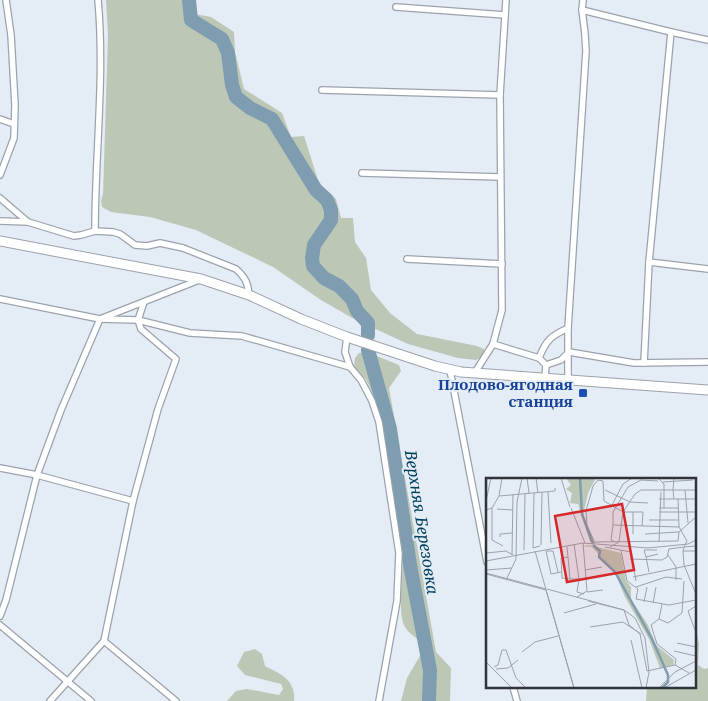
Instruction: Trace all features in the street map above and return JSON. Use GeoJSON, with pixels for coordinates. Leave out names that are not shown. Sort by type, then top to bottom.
{"type":"FeatureCollection","features":[{"type":"Feature","properties":{"kind":"main road"},"geometry":{"type":"LineString","coordinates":[[0,241],[201,279],[249,295],[302,319],[347,336],[450,370],[474,374],[708,390]]}},
{"type":"Feature","properties":{"kind":"street"},"geometry":{"type":"LineString","coordinates":[[0,175],[14,138],[15,105],[6,0]]}},
{"type":"Feature","properties":{"kind":"street"},"geometry":{"type":"LineString","coordinates":[[95,231],[101,38],[98,0]]}},
{"type":"Feature","properties":{"kind":"street"},"geometry":{"type":"LineString","coordinates":[[474,374],[493,344],[502,310],[500,95],[506,0]]}},
{"type":"Feature","properties":{"kind":"street"},"geometry":{"type":"LineString","coordinates":[[568,379],[568,328],[586,51],[582,10],[583,0]]}},
{"type":"Feature","properties":{"kind":"street"},"geometry":{"type":"LineString","coordinates":[[396,7],[505,15]]}},
{"type":"Feature","properties":{"kind":"street"},"geometry":{"type":"LineString","coordinates":[[582,10],[708,40]]}},
{"type":"Feature","properties":{"kind":"street"},"geometry":{"type":"LineString","coordinates":[[644,363],[649,262],[671,32]]}},
{"type":"Feature","properties":{"kind":"street"},"geometry":{"type":"LineString","coordinates":[[322,90],[500,95]]}},
{"type":"Feature","properties":{"kind":"street"},"geometry":{"type":"LineString","coordinates":[[0,119],[14,124]]}},
{"type":"Feature","properties":{"kind":"street"},"geometry":{"type":"LineString","coordinates":[[362,173],[500,177]]}},
{"type":"Feature","properties":{"kind":"street"},"geometry":{"type":"LineString","coordinates":[[0,198],[28,222]]}},
{"type":"Feature","properties":{"kind":"street"},"geometry":{"type":"LineString","coordinates":[[0,221],[28,222],[74,236],[95,231],[120,234],[135,245],[142,246],[160,243],[183,248],[236,269],[242,274],[248,285],[249,295]]}},
{"type":"Feature","properties":{"kind":"street"},"geometry":{"type":"LineString","coordinates":[[407,259],[502,264]]}},
{"type":"Feature","properties":{"kind":"street"},"geometry":{"type":"LineString","coordinates":[[649,262],[708,269]]}},
{"type":"Feature","properties":{"kind":"street"},"geometry":{"type":"LineString","coordinates":[[0,616],[6,600],[37,475],[61,410],[100,319],[201,279]]}},
{"type":"Feature","properties":{"kind":"street"},"geometry":{"type":"LineString","coordinates":[[0,299],[100,319],[138,320],[190,333],[242,336],[350,367]]}},
{"type":"Feature","properties":{"kind":"street"},"geometry":{"type":"LineString","coordinates":[[50,701],[104,641],[133,501],[158,409],[176,358],[141,329],[138,320],[144,302]]}},
{"type":"Feature","properties":{"kind":"street"},"geometry":{"type":"LineString","coordinates":[[539,358],[545,342],[555,334],[568,328]]}},
{"type":"Feature","properties":{"kind":"street"},"geometry":{"type":"LineString","coordinates":[[347,336],[345,352],[350,367],[361,380],[372,401],[379,422],[399,554],[397,601],[379,701]]}},
{"type":"Feature","properties":{"kind":"street"},"geometry":{"type":"LineString","coordinates":[[493,344],[539,358],[546,365],[545,378]]}},
{"type":"Feature","properties":{"kind":"street"},"geometry":{"type":"LineString","coordinates":[[569,352],[644,363],[708,362]]}},
{"type":"Feature","properties":{"kind":"street"},"geometry":{"type":"LineString","coordinates":[[546,365],[561,360],[569,352]]}},
{"type":"Feature","properties":{"kind":"street"},"geometry":{"type":"LineString","coordinates":[[450,370],[486,557]]}},
{"type":"Feature","properties":{"kind":"street"},"geometry":{"type":"LineString","coordinates":[[0,468],[37,475],[133,501]]}},
{"type":"Feature","properties":{"kind":"street"},"geometry":{"type":"LineString","coordinates":[[0,625],[92,701]]}},
{"type":"Feature","properties":{"kind":"street"},"geometry":{"type":"LineString","coordinates":[[104,641],[176,701]]}},
{"type":"Feature","properties":{"kind":"street"},"geometry":{"type":"LineString","coordinates":[[512,688],[517,701]]}},
{"type":"Feature","properties":{"kind":"green space"},"geometry":{"type":"Polygon","coordinates":[[[106,0],[194,0],[195,14],[211,17],[234,32],[235,52],[244,89],[282,113],[291,137],[304,136],[319,183],[336,199],[341,218],[353,218],[355,242],[366,258],[371,290],[390,313],[417,334],[477,346],[484,349],[483,356],[476,360],[458,358],[408,344],[354,319],[321,300],[273,267],[196,230],[150,217],[111,212],[102,207],[108,35],[106,0]]]}},
{"type":"Feature","properties":{"kind":"green space"},"geometry":{"type":"Polygon","coordinates":[[[367,352],[399,365],[401,371],[389,388],[436,652],[451,668],[450,701],[401,701],[407,678],[421,654],[422,644],[405,628],[402,618],[403,552],[386,427],[366,379],[354,367],[355,358],[359,353],[367,352]]]}},
{"type":"Feature","properties":{"kind":"green space"},"geometry":{"type":"Polygon","coordinates":[[[696,629],[699,644],[698,665],[704,669],[708,668],[708,701],[646,701],[647,688],[696,688],[696,629]]]}},
{"type":"Feature","properties":{"kind":"green space"},"geometry":{"type":"Polygon","coordinates":[[[255,649],[262,654],[265,666],[282,675],[290,683],[293,688],[294,701],[227,701],[236,691],[247,689],[279,695],[283,689],[281,684],[245,675],[237,666],[244,652],[255,649]]]}},
{"type":"Feature","properties":{"kind":"waterway"},"geometry":{"type":"LineString","coordinates":[[189,0],[191,20],[222,39],[228,53],[232,85],[236,97],[250,108],[272,119],[316,190],[327,200],[331,210],[331,220],[314,245],[313,266],[324,278],[339,286],[352,299],[357,311],[368,323],[368,335]]}},
{"type":"Feature","properties":{"kind":"waterway","name":"Верхняя Березовка"},"geometry":{"type":"LineString","coordinates":[[368,350],[390,429],[410,565],[430,670],[429,701]]}},
{"type":"Feature","properties":{"kind":"place","name":"Плодово-ягодная станция"},"geometry":{"type":"Point","coordinates":[583,393]}}]}
